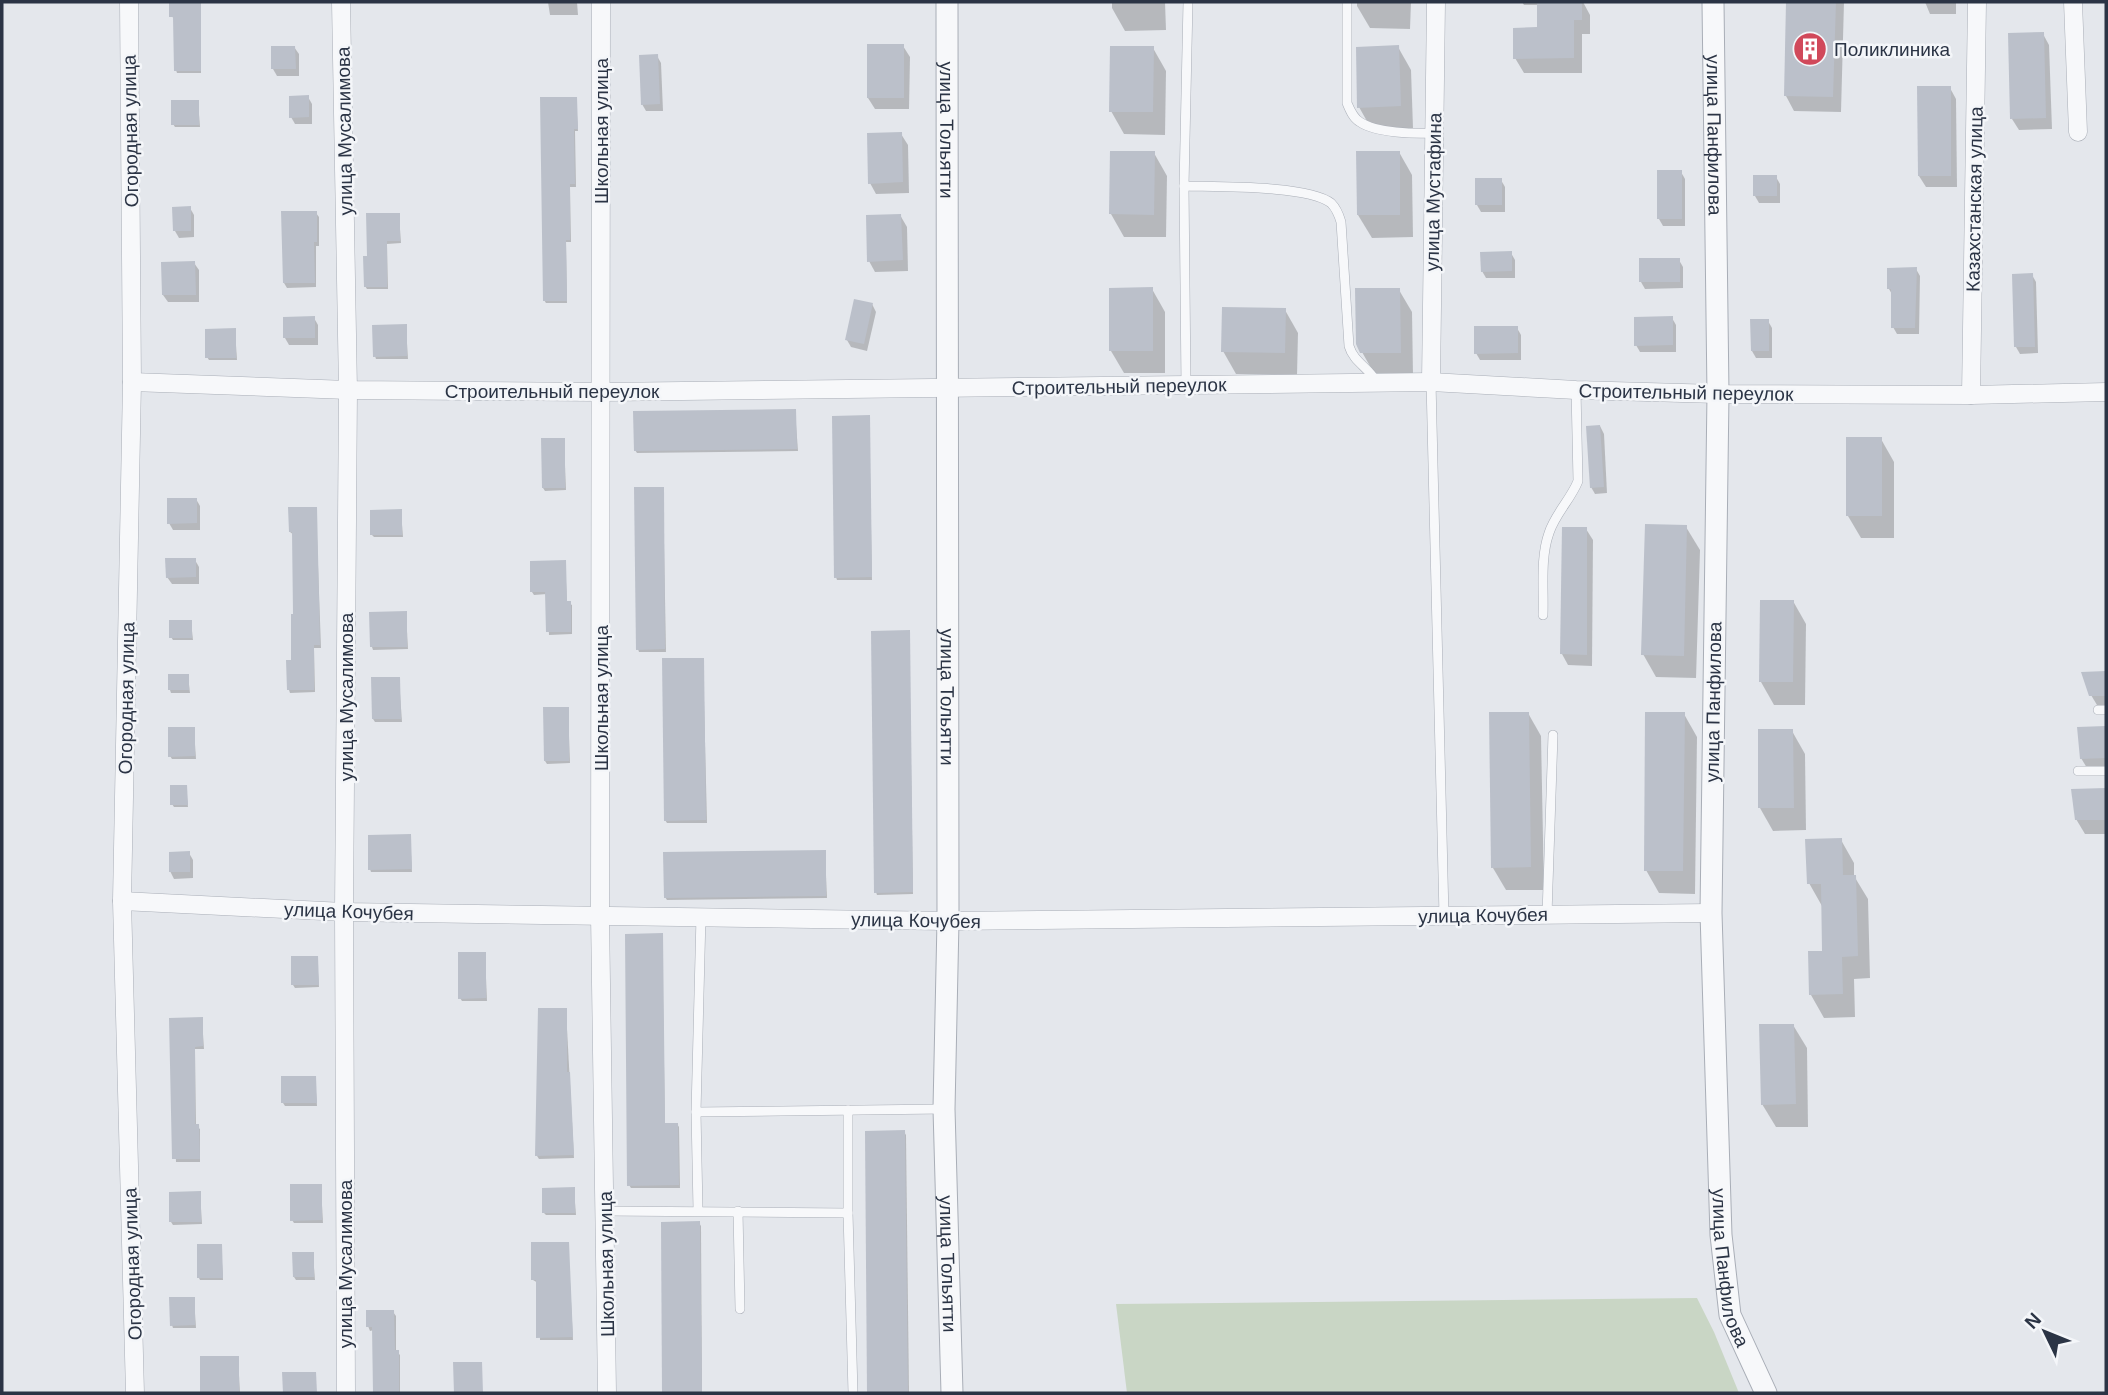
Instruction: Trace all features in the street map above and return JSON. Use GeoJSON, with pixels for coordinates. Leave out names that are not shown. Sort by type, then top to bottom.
{"type":"FeatureCollection","features":[{"type":"Feature","properties":{"kind":"street","name":"Огородная улица"},"geometry":{"type":"LineString","coordinates":[[129,2],[132,382],[122,901],[135,1393]]}},
{"type":"Feature","properties":{"kind":"street","name":"улица Мусалимова"},"geometry":{"type":"LineString","coordinates":[[341,2],[348,390],[344,912],[346,1393]]}},
{"type":"Feature","properties":{"kind":"street","name":"Школьная улица"},"geometry":{"type":"LineString","coordinates":[[601,2],[600,915],[607,1393]]}},
{"type":"Feature","properties":{"kind":"street","name":"улица Тольятти"},"geometry":{"type":"LineString","coordinates":[[947,2],[948,921],[944,1109],[952,1393]]}},
{"type":"Feature","properties":{"kind":"street","name":"улица Мустафина"},"geometry":{"type":"LineString","coordinates":[[1430,382],[1436,2]]}},
{"type":"Feature","properties":{"kind":"street","name":"улица Панфилова"},"geometry":{"type":"LineString","coordinates":[[1713,2],[1718,394],[1710,913],[1721,1235],[1730,1315],[1766,1393]]}},
{"type":"Feature","properties":{"kind":"street","name":"Казахстанская улица"},"geometry":{"type":"LineString","coordinates":[[1971,395],[1977,2]]}},
{"type":"Feature","properties":{"kind":"street"},"geometry":{"type":"LineString","coordinates":[[2073,2],[2078,132]]}},
{"type":"Feature","properties":{"kind":"street","name":"Строительный переулок"},"geometry":{"type":"LineString","coordinates":[[132,382],[348,390],[602,392],[1430,382],[1718,394],[1971,395],[2106,392]]}},
{"type":"Feature","properties":{"kind":"street","name":"улица Кочубея"},"geometry":{"type":"LineString","coordinates":[[122,901],[344,912],[948,921],[1710,913]]}},
{"type":"Feature","properties":{"kind":"lane"},"geometry":{"type":"LineString","coordinates":[[1186,385],[1184,186],[1188,2]]}},
{"type":"Feature","properties":{"kind":"lane"},"geometry":{"type":"LineString","coordinates":[[1347,2],[1347,103],[1354,117],[1362,124],[1408,134],[1434,133]]}},
{"type":"Feature","properties":{"kind":"lane"},"geometry":{"type":"LineString","coordinates":[[1184,186],[1298,191],[1330,202],[1341,222],[1349,346],[1355,361],[1368,369],[1377,383]]}},
{"type":"Feature","properties":{"kind":"lane"},"geometry":{"type":"LineString","coordinates":[[1430,382],[1444,916]]}},
{"type":"Feature","properties":{"kind":"lane"},"geometry":{"type":"LineString","coordinates":[[1543,615],[1545,545],[1550,530],[1573,494],[1578,481],[1576,390]]}},
{"type":"Feature","properties":{"kind":"lane"},"geometry":{"type":"LineString","coordinates":[[1547,915],[1553,735]]}},
{"type":"Feature","properties":{"kind":"lane"},"geometry":{"type":"LineString","coordinates":[[2078,771],[2106,771]]}},
{"type":"Feature","properties":{"kind":"lane"},"geometry":{"type":"LineString","coordinates":[[698,1210],[696,1112],[701,916]]}},
{"type":"Feature","properties":{"kind":"lane"},"geometry":{"type":"LineString","coordinates":[[696,1112],[944,1109]]}},
{"type":"Feature","properties":{"kind":"lane"},"geometry":{"type":"LineString","coordinates":[[848,1110],[853,1393]]}},
{"type":"Feature","properties":{"kind":"lane"},"geometry":{"type":"LineString","coordinates":[[605,1211],[848,1213]]}},
{"type":"Feature","properties":{"kind":"lane"},"geometry":{"type":"LineString","coordinates":[[738,1211],[740,1309]]}},
{"type":"Feature","properties":{"kind":"green space"},"geometry":{"type":"Polygon","coordinates":[[[1697,1298],[1739,1393],[1127,1393],[1116,1304],[1697,1298]]]}},
{"type":"Feature","properties":{"kind":"building"},"geometry":{"type":"Polygon","coordinates":[[[169,2],[201,2],[201,71],[174,71],[173,17],[169,17],[169,2]]]}},
{"type":"Feature","properties":{"kind":"building"},"geometry":{"type":"Polygon","coordinates":[[[1537,2],[1582,2],[1582,20],[1574,20],[1574,58],[1513,59],[1513,28],[1537,27],[1537,2]]]}},
{"type":"Feature","properties":{"kind":"building","name":"Поликлиника"},"geometry":{"type":"Polygon","coordinates":[[[1786,2],[1836,2],[1833,97],[1784,96],[1786,2]]]}},
{"type":"Feature","properties":{"kind":"building"},"geometry":{"type":"Polygon","coordinates":[[[2044,32],[2046,118],[2010,119],[2008,33],[2044,32]]]}},
{"type":"Feature","properties":{"kind":"building"},"geometry":{"type":"Polygon","coordinates":[[[867,44],[904,44],[904,98],[867,98],[867,44]]]}},
{"type":"Feature","properties":{"kind":"building"},"geometry":{"type":"Polygon","coordinates":[[[1399,45],[1401,106],[1357,108],[1356,47],[1399,45]]]}},
{"type":"Feature","properties":{"kind":"building"},"geometry":{"type":"Polygon","coordinates":[[[271,46],[295,46],[296,69],[271,69],[271,46]]]}},
{"type":"Feature","properties":{"kind":"building"},"geometry":{"type":"Polygon","coordinates":[[[1110,46],[1154,46],[1153,112],[1109,112],[1110,46]]]}},
{"type":"Feature","properties":{"kind":"building"},"geometry":{"type":"Polygon","coordinates":[[[658,54],[660,104],[641,105],[639,55],[658,54]]]}},
{"type":"Feature","properties":{"kind":"building"},"geometry":{"type":"Polygon","coordinates":[[[1917,86],[1951,86],[1951,176],[1918,176],[1917,86]]]}},
{"type":"Feature","properties":{"kind":"building"},"geometry":{"type":"Polygon","coordinates":[[[309,95],[309,117],[289,118],[289,96],[309,95]]]}},
{"type":"Feature","properties":{"kind":"building"},"geometry":{"type":"Polygon","coordinates":[[[540,97],[577,97],[578,129],[574,129],[575,184],[570,184],[570,240],[566,240],[567,301],[543,301],[540,97]]]}},
{"type":"Feature","properties":{"kind":"building"},"geometry":{"type":"Polygon","coordinates":[[[171,100],[199,100],[199,125],[171,125],[171,100]]]}},
{"type":"Feature","properties":{"kind":"building"},"geometry":{"type":"Polygon","coordinates":[[[902,132],[903,182],[868,184],[867,133],[902,132]]]}},
{"type":"Feature","properties":{"kind":"building"},"geometry":{"type":"Polygon","coordinates":[[[1110,151],[1155,151],[1154,215],[1109,214],[1110,151]]]}},
{"type":"Feature","properties":{"kind":"building"},"geometry":{"type":"Polygon","coordinates":[[[1356,151],[1400,151],[1400,215],[1357,215],[1356,151]]]}},
{"type":"Feature","properties":{"kind":"building"},"geometry":{"type":"Polygon","coordinates":[[[1657,170],[1682,170],[1682,219],[1657,219],[1657,170]]]}},
{"type":"Feature","properties":{"kind":"building"},"geometry":{"type":"Polygon","coordinates":[[[1753,175],[1777,175],[1777,196],[1753,196],[1753,175]]]}},
{"type":"Feature","properties":{"kind":"building"},"geometry":{"type":"Polygon","coordinates":[[[1475,178],[1502,178],[1502,205],[1475,205],[1475,178]]]}},
{"type":"Feature","properties":{"kind":"building"},"geometry":{"type":"Polygon","coordinates":[[[191,206],[191,231],[173,231],[172,207],[191,206]]]}},
{"type":"Feature","properties":{"kind":"building"},"geometry":{"type":"Polygon","coordinates":[[[281,211],[317,211],[317,242],[314,242],[315,283],[283,283],[281,211]]]}},
{"type":"Feature","properties":{"kind":"building"},"geometry":{"type":"Polygon","coordinates":[[[366,213],[400,213],[400,241],[387,241],[387,287],[364,287],[363,256],[367,256],[366,213]]]}},
{"type":"Feature","properties":{"kind":"building"},"geometry":{"type":"Polygon","coordinates":[[[901,214],[903,260],[867,262],[866,215],[901,214]]]}},
{"type":"Feature","properties":{"kind":"building"},"geometry":{"type":"Polygon","coordinates":[[[1512,251],[1512,271],[1481,272],[1480,252],[1512,251]]]}},
{"type":"Feature","properties":{"kind":"building"},"geometry":{"type":"Polygon","coordinates":[[[1639,258],[1680,258],[1680,282],[1639,282],[1639,258]]]}},
{"type":"Feature","properties":{"kind":"building"},"geometry":{"type":"Polygon","coordinates":[[[195,261],[196,295],[162,295],[161,262],[195,261]]]}},
{"type":"Feature","properties":{"kind":"building"},"geometry":{"type":"Polygon","coordinates":[[[1917,267],[1915,328],[1891,328],[1891,289],[1887,289],[1887,268],[1917,267]]]}},
{"type":"Feature","properties":{"kind":"building"},"geometry":{"type":"Polygon","coordinates":[[[2033,273],[2035,347],[2014,347],[2012,274],[2033,273]]]}},
{"type":"Feature","properties":{"kind":"building"},"geometry":{"type":"Polygon","coordinates":[[[1153,287],[1153,351],[1109,351],[1109,288],[1153,287]]]}},
{"type":"Feature","properties":{"kind":"building"},"geometry":{"type":"Polygon","coordinates":[[[1355,288],[1400,288],[1401,353],[1360,353],[1356,344],[1355,288]]]}},
{"type":"Feature","properties":{"kind":"building"},"geometry":{"type":"Polygon","coordinates":[[[854,299],[873,303],[864,344],[845,340],[854,299]]]}},
{"type":"Feature","properties":{"kind":"building"},"geometry":{"type":"Polygon","coordinates":[[[1222,307],[1286,308],[1285,353],[1221,352],[1222,307]]]}},
{"type":"Feature","properties":{"kind":"building"},"geometry":{"type":"Polygon","coordinates":[[[315,316],[315,338],[283,338],[283,317],[315,316]]]}},
{"type":"Feature","properties":{"kind":"building"},"geometry":{"type":"Polygon","coordinates":[[[1673,316],[1673,345],[1634,346],[1634,317],[1673,316]]]}},
{"type":"Feature","properties":{"kind":"building"},"geometry":{"type":"Polygon","coordinates":[[[1750,319],[1769,319],[1769,351],[1751,351],[1750,319]]]}},
{"type":"Feature","properties":{"kind":"building"},"geometry":{"type":"Polygon","coordinates":[[[407,324],[407,356],[373,357],[372,325],[407,324]]]}},
{"type":"Feature","properties":{"kind":"building"},"geometry":{"type":"Polygon","coordinates":[[[1474,326],[1518,326],[1518,353],[1474,354],[1474,326]]]}},
{"type":"Feature","properties":{"kind":"building"},"geometry":{"type":"Polygon","coordinates":[[[236,328],[236,358],[205,358],[205,329],[236,328]]]}},
{"type":"Feature","properties":{"kind":"building"},"geometry":{"type":"Polygon","coordinates":[[[796,409],[797,449],[634,451],[633,411],[796,409]]]}},
{"type":"Feature","properties":{"kind":"building"},"geometry":{"type":"Polygon","coordinates":[[[870,415],[872,577],[834,578],[832,416],[870,415]]]}},
{"type":"Feature","properties":{"kind":"building"},"geometry":{"type":"Polygon","coordinates":[[[1600,425],[1604,487],[1590,488],[1586,426],[1600,425]]]}},
{"type":"Feature","properties":{"kind":"building"},"geometry":{"type":"Polygon","coordinates":[[[1846,437],[1882,437],[1882,516],[1846,516],[1846,437]]]}},
{"type":"Feature","properties":{"kind":"building"},"geometry":{"type":"Polygon","coordinates":[[[541,438],[565,438],[565,488],[542,488],[541,438]]]}},
{"type":"Feature","properties":{"kind":"building"},"geometry":{"type":"Polygon","coordinates":[[[634,487],[664,487],[665,649],[636,650],[634,487]]]}},
{"type":"Feature","properties":{"kind":"building"},"geometry":{"type":"Polygon","coordinates":[[[167,498],[197,498],[197,523],[167,524],[167,498]]]}},
{"type":"Feature","properties":{"kind":"building"},"geometry":{"type":"Polygon","coordinates":[[[288,507],[317,507],[320,645],[314,645],[314,690],[287,690],[286,660],[291,660],[293,614],[292,532],[289,532],[288,507]]]}},
{"type":"Feature","properties":{"kind":"building"},"geometry":{"type":"Polygon","coordinates":[[[402,509],[402,535],[370,535],[370,510],[402,509]]]}},
{"type":"Feature","properties":{"kind":"building"},"geometry":{"type":"Polygon","coordinates":[[[1645,524],[1687,525],[1684,656],[1641,655],[1645,524]]]}},
{"type":"Feature","properties":{"kind":"building"},"geometry":{"type":"Polygon","coordinates":[[[1562,527],[1587,527],[1587,655],[1560,654],[1562,527]]]}},
{"type":"Feature","properties":{"kind":"building"},"geometry":{"type":"Polygon","coordinates":[[[165,558],[196,558],[196,577],[166,578],[165,558]]]}},
{"type":"Feature","properties":{"kind":"building"},"geometry":{"type":"Polygon","coordinates":[[[566,560],[567,601],[571,601],[571,632],[546,632],[545,592],[530,592],[530,561],[566,560]]]}},
{"type":"Feature","properties":{"kind":"building"},"geometry":{"type":"Polygon","coordinates":[[[1760,600],[1794,600],[1793,682],[1759,682],[1760,600]]]}},
{"type":"Feature","properties":{"kind":"building"},"geometry":{"type":"Polygon","coordinates":[[[407,611],[407,647],[370,647],[369,612],[407,611]]]}},
{"type":"Feature","properties":{"kind":"building"},"geometry":{"type":"Polygon","coordinates":[[[169,620],[192,620],[192,638],[169,638],[169,620]]]}},
{"type":"Feature","properties":{"kind":"building"},"geometry":{"type":"Polygon","coordinates":[[[910,630],[913,892],[874,893],[871,631],[910,630]]]}},
{"type":"Feature","properties":{"kind":"building"},"geometry":{"type":"Polygon","coordinates":[[[662,658],[704,658],[706,820],[664,821],[662,658]]]}},
{"type":"Feature","properties":{"kind":"building"},"geometry":{"type":"Polygon","coordinates":[[[2106,671],[2106,696],[2089,696],[2081,672],[2106,671]]]}},
{"type":"Feature","properties":{"kind":"building"},"geometry":{"type":"Polygon","coordinates":[[[168,674],[189,674],[189,690],[168,690],[168,674]]]}},
{"type":"Feature","properties":{"kind":"building"},"geometry":{"type":"Polygon","coordinates":[[[371,677],[400,677],[401,719],[372,719],[371,677]]]}},
{"type":"Feature","properties":{"kind":"building"},"geometry":{"type":"Polygon","coordinates":[[[543,707],[569,707],[569,761],[544,761],[543,707]]]}},
{"type":"Feature","properties":{"kind":"building"},"geometry":{"type":"Polygon","coordinates":[[[1489,712],[1529,712],[1531,867],[1491,868],[1489,712]]]}},
{"type":"Feature","properties":{"kind":"building"},"geometry":{"type":"Polygon","coordinates":[[[1645,712],[1685,712],[1683,871],[1644,871],[1645,712]]]}},
{"type":"Feature","properties":{"kind":"building"},"geometry":{"type":"Polygon","coordinates":[[[2106,726],[2106,758],[2080,759],[2077,727],[2106,726]]]}},
{"type":"Feature","properties":{"kind":"building"},"geometry":{"type":"Polygon","coordinates":[[[168,727],[195,727],[195,756],[168,757],[168,727]]]}},
{"type":"Feature","properties":{"kind":"building"},"geometry":{"type":"Polygon","coordinates":[[[1758,729],[1793,729],[1794,808],[1758,808],[1758,729]]]}},
{"type":"Feature","properties":{"kind":"building"},"geometry":{"type":"Polygon","coordinates":[[[170,785],[187,785],[188,805],[170,805],[170,785]]]}},
{"type":"Feature","properties":{"kind":"building"},"geometry":{"type":"Polygon","coordinates":[[[2106,788],[2106,820],[2075,820],[2071,789],[2106,788]]]}},
{"type":"Feature","properties":{"kind":"building"},"geometry":{"type":"Polygon","coordinates":[[[411,834],[412,869],[368,870],[368,835],[411,834]]]}},
{"type":"Feature","properties":{"kind":"building"},"geometry":{"type":"Polygon","coordinates":[[[1842,838],[1843,875],[1856,875],[1858,956],[1842,957],[1843,994],[1809,995],[1808,951],[1822,951],[1821,884],[1807,884],[1805,839],[1842,838]]]}},
{"type":"Feature","properties":{"kind":"building"},"geometry":{"type":"Polygon","coordinates":[[[826,850],[826,896],[664,898],[663,852],[826,850]]]}},
{"type":"Feature","properties":{"kind":"building"},"geometry":{"type":"Polygon","coordinates":[[[190,851],[190,872],[169,872],[169,852],[190,851]]]}},
{"type":"Feature","properties":{"kind":"building"},"geometry":{"type":"Polygon","coordinates":[[[663,933],[665,1123],[678,1123],[679,1185],[627,1186],[625,934],[663,933]]]}},
{"type":"Feature","properties":{"kind":"building"},"geometry":{"type":"Polygon","coordinates":[[[458,952],[486,952],[486,998],[458,999],[458,952]]]}},
{"type":"Feature","properties":{"kind":"building"},"geometry":{"type":"Polygon","coordinates":[[[291,956],[318,956],[319,985],[291,985],[291,956]]]}},
{"type":"Feature","properties":{"kind":"building"},"geometry":{"type":"Polygon","coordinates":[[[538,1008],[567,1008],[567,1072],[570,1072],[574,1155],[535,1156],[538,1008]]]}},
{"type":"Feature","properties":{"kind":"building"},"geometry":{"type":"Polygon","coordinates":[[[203,1017],[203,1046],[195,1047],[195,1124],[199,1124],[200,1159],[172,1159],[169,1018],[203,1017]]]}},
{"type":"Feature","properties":{"kind":"building"},"geometry":{"type":"Polygon","coordinates":[[[1759,1024],[1794,1024],[1796,1104],[1761,1105],[1759,1024]]]}},
{"type":"Feature","properties":{"kind":"building"},"geometry":{"type":"Polygon","coordinates":[[[281,1076],[316,1076],[317,1103],[281,1103],[281,1076]]]}},
{"type":"Feature","properties":{"kind":"building"},"geometry":{"type":"Polygon","coordinates":[[[905,1130],[908,1393],[867,1393],[865,1131],[905,1130]]]}},
{"type":"Feature","properties":{"kind":"building"},"geometry":{"type":"Polygon","coordinates":[[[290,1184],[322,1184],[322,1220],[290,1221],[290,1184]]]}},
{"type":"Feature","properties":{"kind":"building"},"geometry":{"type":"Polygon","coordinates":[[[575,1187],[575,1213],[542,1213],[542,1188],[575,1187]]]}},
{"type":"Feature","properties":{"kind":"building"},"geometry":{"type":"Polygon","coordinates":[[[201,1191],[201,1222],[169,1222],[169,1192],[201,1191]]]}},
{"type":"Feature","properties":{"kind":"building"},"geometry":{"type":"Polygon","coordinates":[[[700,1221],[702,1393],[662,1393],[661,1222],[700,1221]]]}},
{"type":"Feature","properties":{"kind":"building"},"geometry":{"type":"Polygon","coordinates":[[[531,1242],[569,1242],[573,1337],[536,1338],[536,1280],[531,1280],[531,1242]]]}},
{"type":"Feature","properties":{"kind":"building"},"geometry":{"type":"Polygon","coordinates":[[[197,1244],[222,1244],[223,1278],[197,1278],[197,1244]]]}},
{"type":"Feature","properties":{"kind":"building"},"geometry":{"type":"Polygon","coordinates":[[[292,1252],[314,1252],[314,1277],[293,1277],[292,1252]]]}},
{"type":"Feature","properties":{"kind":"building"},"geometry":{"type":"Polygon","coordinates":[[[169,1297],[195,1297],[195,1325],[170,1326],[169,1297]]]}},
{"type":"Feature","properties":{"kind":"building"},"geometry":{"type":"Polygon","coordinates":[[[366,1310],[394,1310],[395,1350],[399,1350],[399,1393],[373,1393],[372,1327],[366,1327],[366,1310]]]}},
{"type":"Feature","properties":{"kind":"building"},"geometry":{"type":"Polygon","coordinates":[[[200,1356],[239,1356],[239,1393],[200,1393],[200,1356]]]}},
{"type":"Feature","properties":{"kind":"building"},"geometry":{"type":"Polygon","coordinates":[[[453,1362],[482,1362],[483,1393],[454,1393],[453,1362]]]}},
{"type":"Feature","properties":{"kind":"building"},"geometry":{"type":"Polygon","coordinates":[[[282,1372],[316,1372],[317,1393],[283,1393],[282,1372]]]}},
{"type":"Feature","properties":{"kind":"place","name":"Поликлиника"},"geometry":{"type":"Point","coordinates":[1810,49]}}]}
